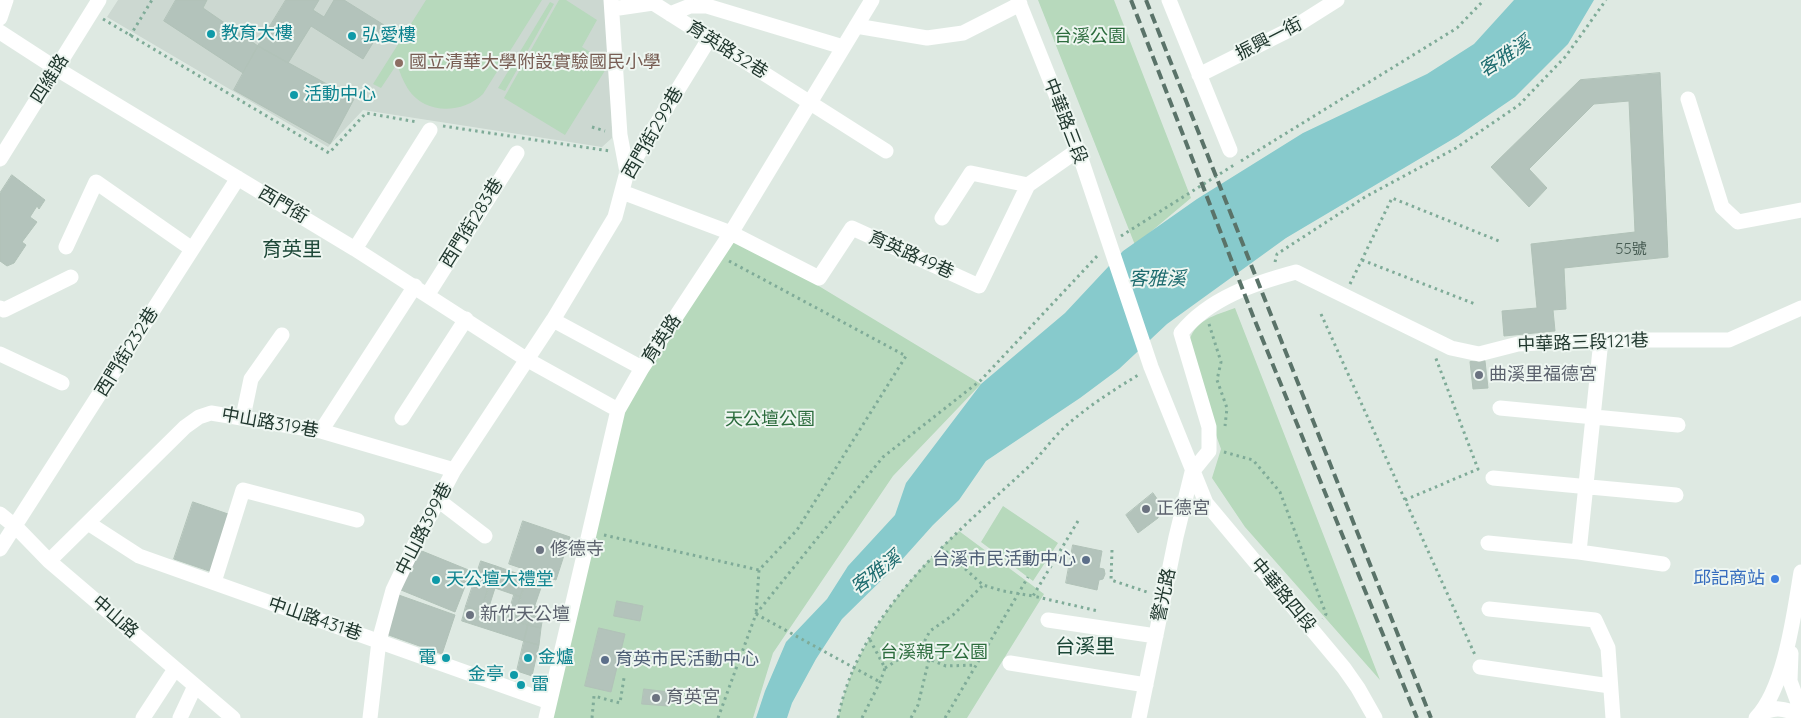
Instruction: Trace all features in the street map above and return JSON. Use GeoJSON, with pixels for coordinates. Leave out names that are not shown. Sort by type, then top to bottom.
{"type":"FeatureCollection","features":[{"type":"Feature","properties":{"kind":"street"},"geometry":{"type":"LineString","coordinates":[[0,18],[6,0]]}},
{"type":"Feature","properties":{"kind":"street","name":"育英路"},"geometry":{"type":"LineString","coordinates":[[546,718],[618,410],[642,368],[731,233],[872,0]]}},
{"type":"Feature","properties":{"kind":"street"},"geometry":{"type":"LineString","coordinates":[[1169,0],[1230,150]]}},
{"type":"Feature","properties":{"kind":"street","name":"振興一街"},"geometry":{"type":"LineString","coordinates":[[1200,75],[1298,25],[1337,0]]}},
{"type":"Feature","properties":{"kind":"street"},"geometry":{"type":"LineString","coordinates":[[856,26],[927,38],[963,32],[1019,2]]}},
{"type":"Feature","properties":{"kind":"street","name":"中華路三段"},"geometry":{"type":"LineString","coordinates":[[1019,2],[1078,150],[1151,367]]}},
{"type":"Feature","properties":{"kind":"street"},"geometry":{"type":"LineString","coordinates":[[612,4],[620,135],[627,172]]}},
{"type":"Feature","properties":{"kind":"street","name":"育英路32巷"},"geometry":{"type":"LineString","coordinates":[[612,4],[653,4],[886,150]]}},
{"type":"Feature","properties":{"kind":"street","name":"四維路"},"geometry":{"type":"LineString","coordinates":[[0,159],[96,6]]}},
{"type":"Feature","properties":{"kind":"street"},"geometry":{"type":"LineString","coordinates":[[670,14],[690,6],[706,6],[843,47]]}},
{"type":"Feature","properties":{"kind":"street","name":"西門街"},"geometry":{"type":"LineString","coordinates":[[0,32],[56,69],[421,290],[526,359],[618,410]]}},
{"type":"Feature","properties":{"kind":"street","name":"西門街299巷"},"geometry":{"type":"LineString","coordinates":[[526,359],[553,320],[615,216],[627,172],[709,39]]}},
{"type":"Feature","properties":{"kind":"street"},"geometry":{"type":"LineString","coordinates":[[1688,99],[1722,207],[1738,222],[1801,210]]}},
{"type":"Feature","properties":{"kind":"street"},"geometry":{"type":"LineString","coordinates":[[355,249],[429,126]]}},
{"type":"Feature","properties":{"kind":"street"},"geometry":{"type":"LineString","coordinates":[[942,218],[971,173],[1028,185],[1078,150]]}},
{"type":"Feature","properties":{"kind":"street","name":"西門街283巷"},"geometry":{"type":"LineString","coordinates":[[321,431],[517,152]]}},
{"type":"Feature","properties":{"kind":"street","name":"西門街232巷"},"geometry":{"type":"LineString","coordinates":[[0,549],[238,178]]}},
{"type":"Feature","properties":{"kind":"street"},"geometry":{"type":"LineString","coordinates":[[66,247],[96,182],[192,249]]}},
{"type":"Feature","properties":{"kind":"street","name":"育英路49巷"},"geometry":{"type":"LineString","coordinates":[[731,233],[819,278],[852,228],[978,286],[1028,185]]}},
{"type":"Feature","properties":{"kind":"street"},"geometry":{"type":"LineString","coordinates":[[622,192],[731,233]]}},
{"type":"Feature","properties":{"kind":"street","name":"中華路三段121巷"},"geometry":{"type":"LineString","coordinates":[[1192,472],[1209,451],[1208,427],[1181,332],[1190,321],[1218,301],[1272,279],[1296,272],[1451,348],[1479,354],[1518,344],[1601,340],[1729,340],[1801,308]]}},
{"type":"Feature","properties":{"kind":"street"},"geometry":{"type":"LineString","coordinates":[[0,308],[4,310],[71,277]]}},
{"type":"Feature","properties":{"kind":"street"},"geometry":{"type":"LineString","coordinates":[[402,418],[466,319]]}},
{"type":"Feature","properties":{"kind":"street"},"geometry":{"type":"LineString","coordinates":[[553,320],[642,368]]}},
{"type":"Feature","properties":{"kind":"street"},"geometry":{"type":"LineString","coordinates":[[243,417],[251,379],[282,335]]}},
{"type":"Feature","properties":{"kind":"street"},"geometry":{"type":"LineString","coordinates":[[1579,552],[1601,340]]}},
{"type":"Feature","properties":{"kind":"street"},"geometry":{"type":"LineString","coordinates":[[0,354],[62,383]]}},
{"type":"Feature","properties":{"kind":"street","name":"中山路399巷"},"geometry":{"type":"LineString","coordinates":[[370,718],[379,641],[393,590],[454,470],[526,359]]}},
{"type":"Feature","properties":{"kind":"street"},"geometry":{"type":"LineString","coordinates":[[1151,367],[1192,472]]}},
{"type":"Feature","properties":{"kind":"street"},"geometry":{"type":"LineString","coordinates":[[1500,408],[1678,425]]}},
{"type":"Feature","properties":{"kind":"street","name":"中山路319巷"},"geometry":{"type":"LineString","coordinates":[[49,561],[185,427],[199,417],[211,413],[321,431],[454,470]]}},
{"type":"Feature","properties":{"kind":"street","name":"警光路"},"geometry":{"type":"LineString","coordinates":[[1139,718],[1163,598],[1192,472]]}},
{"type":"Feature","properties":{"kind":"street","name":"中華路四段"},"geometry":{"type":"LineString","coordinates":[[1192,472],[1206,503],[1344,668],[1375,718]]}},
{"type":"Feature","properties":{"kind":"street"},"geometry":{"type":"LineString","coordinates":[[1493,478],[1676,495]]}},
{"type":"Feature","properties":{"kind":"street"},"geometry":{"type":"LineString","coordinates":[[214,582],[243,490],[357,520]]}},
{"type":"Feature","properties":{"kind":"street"},"geometry":{"type":"LineString","coordinates":[[438,500],[485,536]]}},
{"type":"Feature","properties":{"kind":"street","name":"中山路"},"geometry":{"type":"LineString","coordinates":[[0,514],[16,526],[49,561],[233,718]]}},
{"type":"Feature","properties":{"kind":"street","name":"中山路431巷"},"geometry":{"type":"LineString","coordinates":[[88,523],[139,556],[549,702]]}},
{"type":"Feature","properties":{"kind":"street"},"geometry":{"type":"LineString","coordinates":[[1488,543],[1579,552],[1663,564]]}},
{"type":"Feature","properties":{"kind":"street"},"geometry":{"type":"LineString","coordinates":[[1757,717],[1776,684],[1791,626],[1801,572]]}},
{"type":"Feature","properties":{"kind":"street"},"geometry":{"type":"LineString","coordinates":[[1489,609],[1595,620],[1608,648],[1613,718]]}},
{"type":"Feature","properties":{"kind":"street"},"geometry":{"type":"LineString","coordinates":[[1048,620],[1156,636]]}},
{"type":"Feature","properties":{"kind":"street"},"geometry":{"type":"LineString","coordinates":[[1791,626],[1790,681],[1801,711]]}},
{"type":"Feature","properties":{"kind":"street"},"geometry":{"type":"LineString","coordinates":[[1010,663],[1146,685]]}},
{"type":"Feature","properties":{"kind":"street"},"geometry":{"type":"LineString","coordinates":[[1480,668],[1610,686]]}},
{"type":"Feature","properties":{"kind":"street"},"geometry":{"type":"LineString","coordinates":[[143,718],[175,669]]}},
{"type":"Feature","properties":{"kind":"street"},"geometry":{"type":"LineString","coordinates":[[180,718],[195,686]]}},
{"type":"Feature","properties":{"kind":"street"},"geometry":{"type":"LineString","coordinates":[[1757,717],[1776,708],[1794,712],[1801,718]]}},
{"type":"Feature","properties":{"kind":"path"},"geometry":{"type":"LineString","coordinates":[[130,36],[152,0]]}},
{"type":"Feature","properties":{"kind":"path"},"geometry":{"type":"LineString","coordinates":[[756,614],[883,457],[981,380],[1109,244],[1457,28],[1484,0]]}},
{"type":"Feature","properties":{"kind":"path"},"geometry":{"type":"LineString","coordinates":[[1272,279],[1277,254],[1365,197],[1456,148],[1519,105],[1566,56],[1606,0]]}},
{"type":"Feature","properties":{"kind":"path"},"geometry":{"type":"LineString","coordinates":[[96,6],[130,36],[329,152],[366,113],[429,126],[624,153]]}},
{"type":"Feature","properties":{"kind":"path"},"geometry":{"type":"LineString","coordinates":[[1345,296],[1392,198],[1499,241]]}},
{"type":"Feature","properties":{"kind":"path"},"geometry":{"type":"LineString","coordinates":[[718,718],[756,614],[759,570],[797,530],[906,356],[726,259]]}},
{"type":"Feature","properties":{"kind":"path"},"geometry":{"type":"LineString","coordinates":[[1362,260],[1475,304]]}},
{"type":"Feature","properties":{"kind":"path"},"geometry":{"type":"LineString","coordinates":[[1218,301],[1218,316],[1211,319],[1210,324],[1221,362],[1217,380],[1227,408],[1225,434]]}},
{"type":"Feature","properties":{"kind":"path"},"geometry":{"type":"LineString","coordinates":[[1321,314],[1480,668]]}},
{"type":"Feature","properties":{"kind":"path"},"geometry":{"type":"LineString","coordinates":[[1405,500],[1478,469],[1428,337]]}},
{"type":"Feature","properties":{"kind":"path"},"geometry":{"type":"LineString","coordinates":[[838,718],[842,699],[869,638],[882,617],[941,547],[1038,458],[1067,424],[1151,367]]}},
{"type":"Feature","properties":{"kind":"path"},"geometry":{"type":"LineString","coordinates":[[1224,443],[1224,452]]}},
{"type":"Feature","properties":{"kind":"path"},"geometry":{"type":"LineString","coordinates":[[1216,456],[1224,452],[1253,460],[1280,492],[1326,614],[1319,624]]}},
{"type":"Feature","properties":{"kind":"path"},"geometry":{"type":"LineString","coordinates":[[1033,596],[1078,521]]}},
{"type":"Feature","properties":{"kind":"path"},"geometry":{"type":"LineString","coordinates":[[600,534],[759,570]]}},
{"type":"Feature","properties":{"kind":"path"},"geometry":{"type":"LineString","coordinates":[[941,547],[984,585],[1003,591],[1021,593],[1100,611]]}},
{"type":"Feature","properties":{"kind":"path"},"geometry":{"type":"LineString","coordinates":[[1112,550],[1111,580],[1163,598]]}},
{"type":"Feature","properties":{"kind":"path"},"geometry":{"type":"LineString","coordinates":[[945,718],[1021,593],[1028,577]]}},
{"type":"Feature","properties":{"kind":"path"},"geometry":{"type":"LineString","coordinates":[[862,718],[880,682],[884,668],[923,644],[930,631],[953,615],[984,585]]}},
{"type":"Feature","properties":{"kind":"path"},"geometry":{"type":"LineString","coordinates":[[756,614],[880,682]]}},
{"type":"Feature","properties":{"kind":"path"},"geometry":{"type":"LineString","coordinates":[[869,638],[884,668]]}},
{"type":"Feature","properties":{"kind":"path"},"geometry":{"type":"LineString","coordinates":[[911,718],[918,705],[929,659],[923,644]]}},
{"type":"Feature","properties":{"kind":"path"},"geometry":{"type":"LineString","coordinates":[[929,659],[946,666],[976,665]]}},
{"type":"Feature","properties":{"kind":"path"},"geometry":{"type":"LineString","coordinates":[[592,718],[594,696],[620,703],[624,678]]}},
{"type":"Feature","properties":{"kind":"shaded area","name":"國立清華大學附設實驗國民小學"},"geometry":{"type":"Polygon","coordinates":[[[118,0],[607,0],[610,16],[612,138],[602,147],[363,110],[328,147],[107,17],[118,0]]]}},
{"type":"Feature","properties":{"kind":"green space"},"geometry":{"type":"Polygon","coordinates":[[[426,0],[542,0],[483,94],[465,105],[444,109],[424,104],[415,98],[406,86],[397,64],[381,88],[373,84],[426,0]]]}},
{"type":"Feature","properties":{"kind":"green space"},"geometry":{"type":"Polygon","coordinates":[[[559,0],[566,0],[597,20],[582,47],[609,64],[565,135],[504,98],[559,0]]]}},
{"type":"Feature","properties":{"kind":"green space","name":"台溪公園"},"geometry":{"type":"Polygon","coordinates":[[[1038,0],[1114,0],[1191,198],[1135,245],[1038,0]]]}},
{"type":"Feature","properties":{"kind":"green space"},"geometry":{"type":"Polygon","coordinates":[[[550,2],[554,4],[505,91],[498,88],[550,2]]]}},
{"type":"Feature","properties":{"kind":"green space","name":"天公壇公園"},"geometry":{"type":"Polygon","coordinates":[[[731,233],[981,384],[893,476],[773,653],[753,718],[549,718],[618,410],[731,233]]]}},
{"type":"Feature","properties":{"kind":"green space"},"geometry":{"type":"Polygon","coordinates":[[[1235,308],[1380,680],[1245,527],[1212,478],[1221,449],[1186,351],[1197,326],[1209,318],[1235,308]]]}},
{"type":"Feature","properties":{"kind":"green space"},"geometry":{"type":"Polygon","coordinates":[[[1003,506],[1058,543],[1033,581],[981,542],[1003,506]]]}},
{"type":"Feature","properties":{"kind":"green space","name":"台溪親子公園"},"geometry":{"type":"Polygon","coordinates":[[[959,531],[1044,594],[967,718],[838,718],[855,665],[868,640],[901,592],[959,531]]]}},
{"type":"Feature","properties":{"kind":"water","name":"客雅溪"},"geometry":{"type":"Polygon","coordinates":[[[1514,0],[1594,0],[1568,44],[1515,97],[1458,136],[1286,238],[1167,324],[1119,369],[1080,398],[986,461],[959,500],[842,619],[816,659],[792,703],[787,718],[756,718],[765,691],[786,642],[827,599],[848,566],[895,515],[906,483],[981,384],[1065,313],[1123,251],[1197,199],[1303,133],[1427,74],[1474,44],[1514,0]]]}},
{"type":"Feature","properties":{"kind":"building","name":"教育大樓"},"geometry":{"type":"Polygon","coordinates":[[[176,0],[207,0],[203,8],[258,46],[243,73],[164,21],[176,0]]]}},
{"type":"Feature","properties":{"kind":"building","name":"弘愛樓"},"geometry":{"type":"Polygon","coordinates":[[[286,0],[319,0],[313,10],[324,17],[334,0],[344,0],[384,25],[363,59],[311,26],[288,63],[258,46],[286,0]]]}},
{"type":"Feature","properties":{"kind":"building","name":"活動中心"},"geometry":{"type":"Polygon","coordinates":[[[258,46],[354,99],[330,144],[234,90],[258,46]]]}},
{"type":"Feature","properties":{"kind":"building"},"geometry":{"type":"Polygon","coordinates":[[[1660,73],[1668,257],[1564,268],[1566,309],[1553,310],[1555,331],[1504,336],[1502,311],[1537,308],[1531,244],[1635,232],[1629,101],[1594,104],[1529,169],[1547,188],[1529,207],[1491,167],[1580,80],[1660,73]]]}},
{"type":"Feature","properties":{"kind":"building"},"geometry":{"type":"Polygon","coordinates":[[[12,175],[45,200],[39,209],[37,206],[30,217],[37,222],[22,242],[26,245],[14,263],[7,266],[0,261],[0,193],[12,175]]]}},
{"type":"Feature","properties":{"kind":"building","name":"曲溪里福德宮"},"geometry":{"type":"Polygon","coordinates":[[[1485,361],[1488,388],[1473,389],[1470,362],[1485,361]]]}},
{"type":"Feature","properties":{"kind":"building","name":"正德宮"},"geometry":{"type":"Polygon","coordinates":[[[1153,493],[1160,503],[1158,518],[1138,533],[1126,515],[1153,493]]]}},
{"type":"Feature","properties":{"kind":"building"},"geometry":{"type":"Polygon","coordinates":[[[193,502],[231,515],[212,572],[174,559],[193,502]]]}},
{"type":"Feature","properties":{"kind":"building","name":"修德寺"},"geometry":{"type":"Polygon","coordinates":[[[523,521],[570,537],[556,580],[509,564],[523,521]]]}},
{"type":"Feature","properties":{"kind":"building","name":"台溪市民活動中心"},"geometry":{"type":"Polygon","coordinates":[[[1073,545],[1102,551],[1099,568],[1104,569],[1105,574],[1103,579],[1099,580],[1097,590],[1066,583],[1073,545]]]}},
{"type":"Feature","properties":{"kind":"building","name":"天公壇大禮堂"},"geometry":{"type":"Polygon","coordinates":[[[417,549],[471,571],[455,612],[401,590],[417,549]]]}},
{"type":"Feature","properties":{"kind":"building"},"geometry":{"type":"Polygon","coordinates":[[[481,561],[496,566],[481,611],[466,606],[481,561]]]}},
{"type":"Feature","properties":{"kind":"building"},"geometry":{"type":"Polygon","coordinates":[[[496,566],[527,577],[521,597],[489,586],[496,566]]]}},
{"type":"Feature","properties":{"kind":"building"},"geometry":{"type":"Polygon","coordinates":[[[527,577],[543,582],[528,625],[513,621],[527,577]]]}},
{"type":"Feature","properties":{"kind":"building"},"geometry":{"type":"Polygon","coordinates":[[[489,586],[495,588],[487,613],[481,611],[489,586]]]}},
{"type":"Feature","properties":{"kind":"building"},"geometry":{"type":"Polygon","coordinates":[[[396,594],[455,615],[442,654],[383,633],[396,594]]]}},
{"type":"Feature","properties":{"kind":"building"},"geometry":{"type":"Polygon","coordinates":[[[514,595],[521,597],[513,621],[507,619],[514,595]]]}},
{"type":"Feature","properties":{"kind":"building"},"geometry":{"type":"Polygon","coordinates":[[[617,601],[643,606],[640,621],[614,616],[617,601]]]}},
{"type":"Feature","properties":{"kind":"building"},"geometry":{"type":"Polygon","coordinates":[[[466,606],[528,625],[524,641],[462,621],[466,606]]]}},
{"type":"Feature","properties":{"kind":"building"},"geometry":{"type":"Polygon","coordinates":[[[535,606],[544,610],[541,628],[528,625],[535,606]]]}},
{"type":"Feature","properties":{"kind":"building"},"geometry":{"type":"Polygon","coordinates":[[[528,625],[541,628],[539,645],[524,641],[528,625]]]}},
{"type":"Feature","properties":{"kind":"building","name":"育英市民活動中心"},"geometry":{"type":"Polygon","coordinates":[[[599,628],[625,634],[611,692],[585,686],[599,628]]]}},
{"type":"Feature","properties":{"kind":"building","name":"金爐"},"geometry":{"type":"Polygon","coordinates":[[[524,641],[539,645],[532,676],[517,671],[524,641]]]}},
{"type":"Feature","properties":{"kind":"building","name":"育英宮"},"geometry":{"type":"Polygon","coordinates":[[[644,689],[669,692],[668,706],[642,704],[644,689]]]}},
{"type":"Feature","properties":{"kind":"railway"},"geometry":{"type":"LineString","coordinates":[[1131,0],[1253,316],[1417,718]]}},
{"type":"Feature","properties":{"kind":"railway"},"geometry":{"type":"LineString","coordinates":[[1146,0],[1431,718]]}},
{"type":"Feature","properties":{"kind":"place","name":"教育大樓"},"geometry":{"type":"Point","coordinates":[211,34]}},
{"type":"Feature","properties":{"kind":"place","name":"弘愛樓"},"geometry":{"type":"Point","coordinates":[352,36]}},
{"type":"Feature","properties":{"kind":"place","name":"國立清華大學附設實驗國民小學"},"geometry":{"type":"Point","coordinates":[399,63]}},
{"type":"Feature","properties":{"kind":"place","name":"活動中心"},"geometry":{"type":"Point","coordinates":[294,95]}},
{"type":"Feature","properties":{"kind":"place","name":"曲溪里福德宮"},"geometry":{"type":"Point","coordinates":[1479,375]}},
{"type":"Feature","properties":{"kind":"place","name":"正德宮"},"geometry":{"type":"Point","coordinates":[1146,509]}},
{"type":"Feature","properties":{"kind":"place","name":"修德寺"},"geometry":{"type":"Point","coordinates":[540,550]}},
{"type":"Feature","properties":{"kind":"place","name":"台溪市民活動中心"},"geometry":{"type":"Point","coordinates":[1086,560]}},
{"type":"Feature","properties":{"kind":"place","name":"邱記商站"},"geometry":{"type":"Point","coordinates":[1775,579]}},
{"type":"Feature","properties":{"kind":"place","name":"天公壇大禮堂"},"geometry":{"type":"Point","coordinates":[436,580]}},
{"type":"Feature","properties":{"kind":"place","name":"新竹天公壇"},"geometry":{"type":"Point","coordinates":[470,615]}},
{"type":"Feature","properties":{"kind":"place","name":"電"},"geometry":{"type":"Point","coordinates":[446,658]}},
{"type":"Feature","properties":{"kind":"place","name":"金爐"},"geometry":{"type":"Point","coordinates":[528,658]}},
{"type":"Feature","properties":{"kind":"place","name":"育英市民活動中心"},"geometry":{"type":"Point","coordinates":[605,660]}},
{"type":"Feature","properties":{"kind":"place","name":"金亭"},"geometry":{"type":"Point","coordinates":[514,675]}},
{"type":"Feature","properties":{"kind":"place","name":"雷"},"geometry":{"type":"Point","coordinates":[521,685]}},
{"type":"Feature","properties":{"kind":"place","name":"育英宮"},"geometry":{"type":"Point","coordinates":[656,698]}},
{"type":"Feature","properties":{"kind":"district","name":"育英里"},"geometry":{"type":"Point","coordinates":[292,250]}},
{"type":"Feature","properties":{"kind":"district","name":"台溪里"},"geometry":{"type":"Point","coordinates":[1085,647]}}]}
